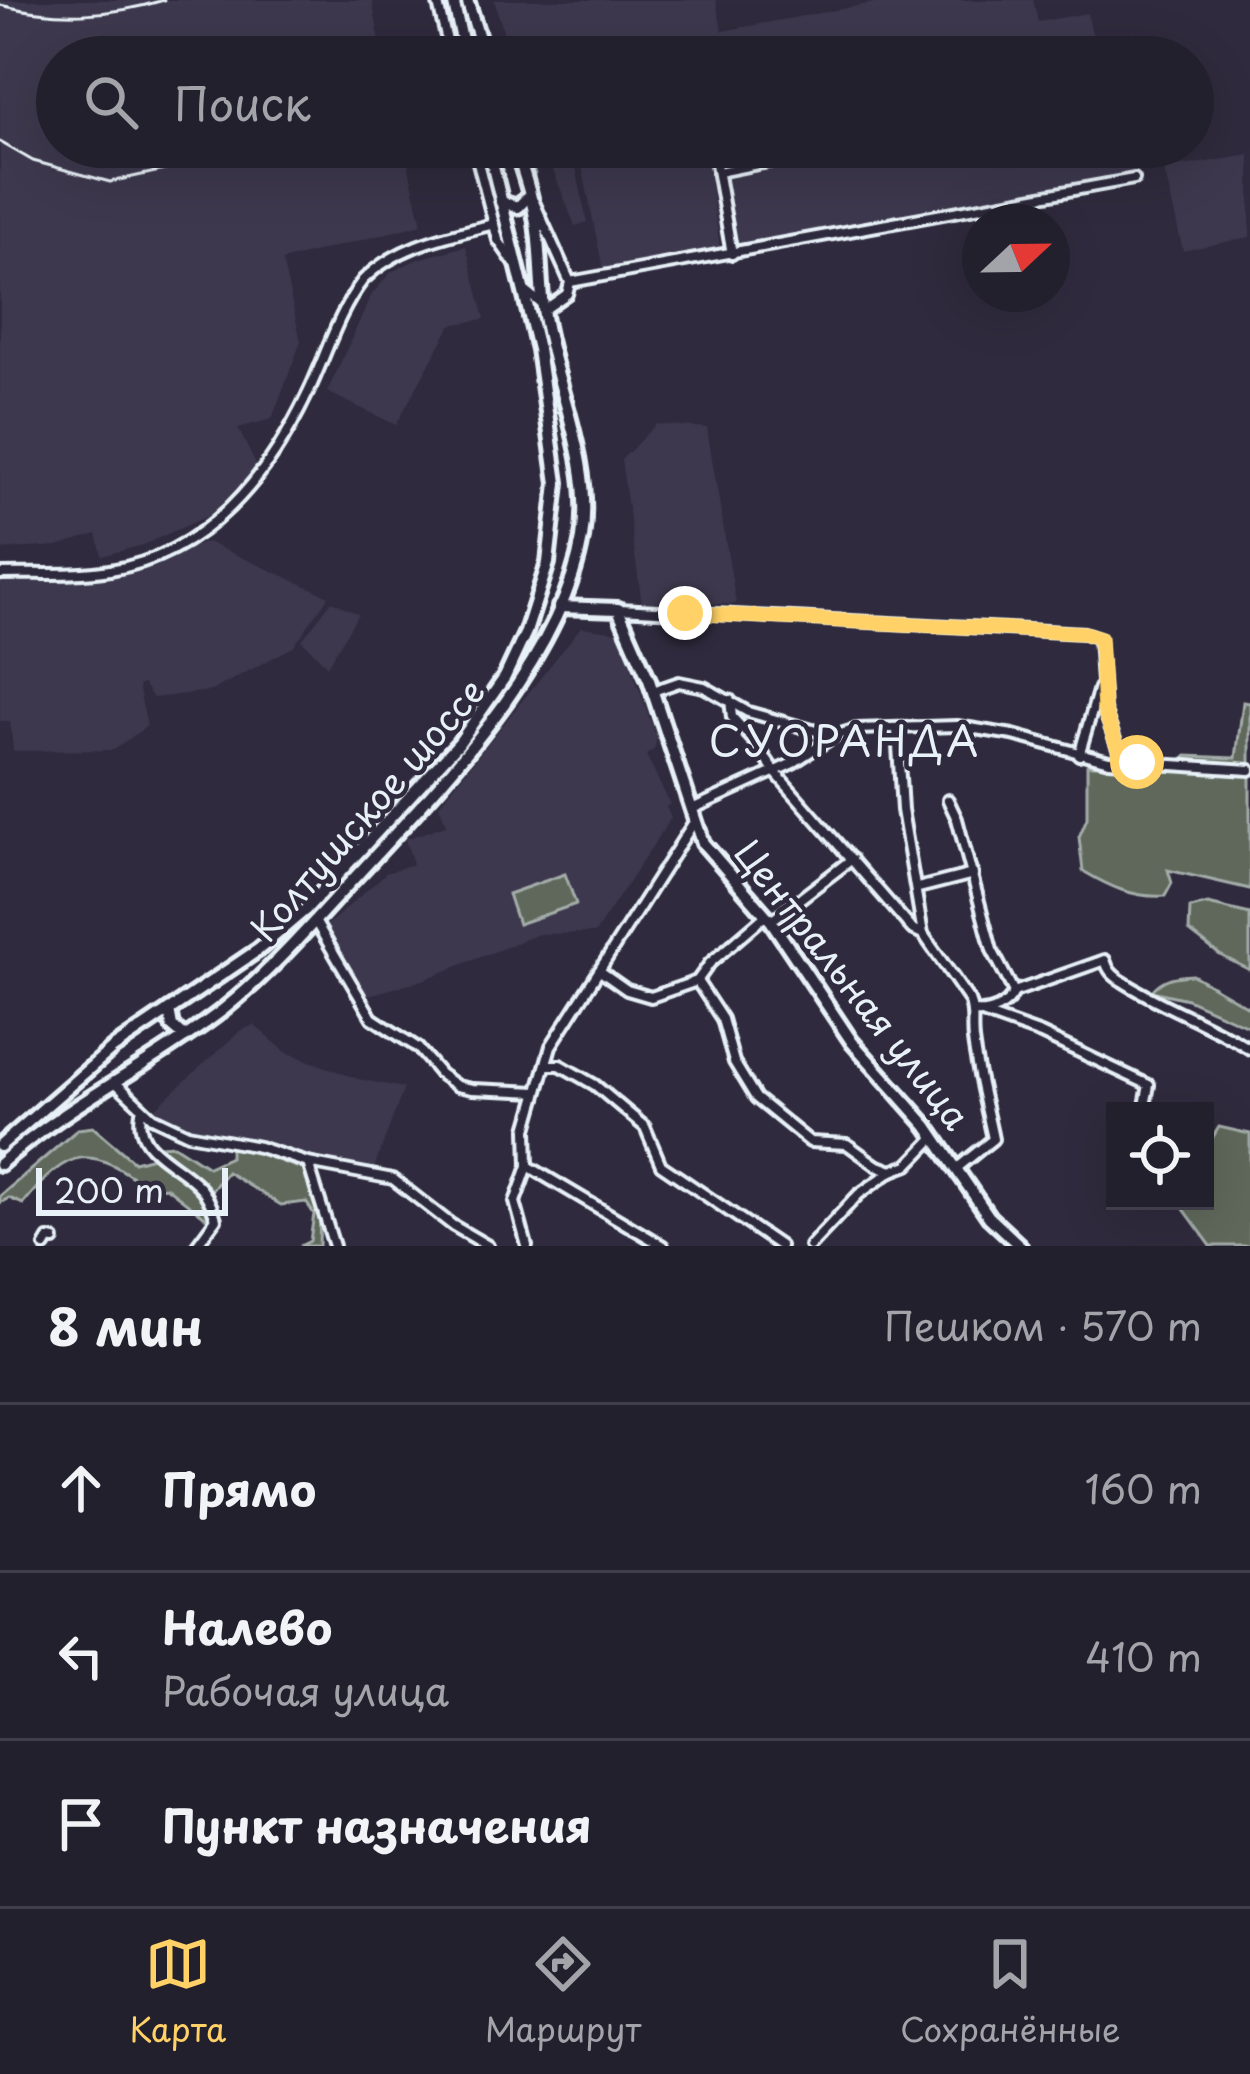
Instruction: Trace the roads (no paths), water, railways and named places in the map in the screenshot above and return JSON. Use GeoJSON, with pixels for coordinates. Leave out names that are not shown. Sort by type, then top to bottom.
{"type":"FeatureCollection","features":[{"type":"Feature","properties":{"kind":"main road"},"geometry":{"type":"LineString","coordinates":[[453,0],[461,36]]}},
{"type":"Feature","properties":{"kind":"main road"},"geometry":{"type":"LineString","coordinates":[[467,0],[478,36]]}},
{"type":"Feature","properties":{"kind":"main road","name":"Колтушское шоссе"},"geometry":{"type":"LineString","coordinates":[[0,1146],[84,1071],[258,950],[305,910],[459,743],[506,677],[540,593],[557,512],[555,453],[524,290],[493,168]]}},
{"type":"Feature","properties":{"kind":"main road","name":"Колтушское шоссе"},"geometry":{"type":"LineString","coordinates":[[0,1164],[40,1130],[185,1036],[254,983],[484,730],[534,656],[575,567],[584,508],[543,307],[530,195],[522,168]]}},
{"type":"Feature","properties":{"kind":"main road"},"geometry":{"type":"LineString","coordinates":[[502,202],[518,207],[530,195]]}},
{"type":"Feature","properties":{"kind":"main road"},"geometry":{"type":"LineString","coordinates":[[559,607],[618,609]]}},
{"type":"Feature","properties":{"kind":"main road","name":"Центральная улица"},"geometry":{"type":"LineString","coordinates":[[618,609],[653,691],[692,816],[720,866],[768,918],[852,1042],[934,1137],[989,1217],[1019,1246]]}},
{"type":"Feature","properties":{"kind":"main road"},"geometry":{"type":"LineString","coordinates":[[169,1010],[172,1026],[185,1036]]}},
{"type":"Feature","properties":{"kind":"street"},"geometry":{"type":"LineString","coordinates":[[437,0],[446,36]]}},
{"type":"Feature","properties":{"kind":"street"},"geometry":{"type":"LineString","coordinates":[[479,168],[502,248],[518,266]]}},
{"type":"Feature","properties":{"kind":"street"},"geometry":{"type":"LineString","coordinates":[[717,168],[732,254]]}},
{"type":"Feature","properties":{"kind":"street"},"geometry":{"type":"LineString","coordinates":[[718,172],[738,168]]}},
{"type":"Feature","properties":{"kind":"street"},"geometry":{"type":"LineString","coordinates":[[570,282],[1134,179]]}},
{"type":"Feature","properties":{"kind":"street"},"geometry":{"type":"LineString","coordinates":[[530,195],[570,282]]}},
{"type":"Feature","properties":{"kind":"street"},"geometry":{"type":"LineString","coordinates":[[0,574],[111,570],[144,561],[214,524],[272,460],[363,280],[410,248],[494,224]]}},
{"type":"Feature","properties":{"kind":"street"},"geometry":{"type":"LineString","coordinates":[[524,290],[543,307],[560,301],[570,282]]}},
{"type":"Feature","properties":{"kind":"street"},"geometry":{"type":"LineString","coordinates":[[618,609],[1084,633],[1100,638],[1104,710],[1123,762]]}},
{"type":"Feature","properties":{"kind":"street"},"geometry":{"type":"LineString","coordinates":[[653,691],[679,682],[704,687],[748,712],[834,736]]}},
{"type":"Feature","properties":{"kind":"street"},"geometry":{"type":"LineString","coordinates":[[1078,755],[1100,686]]}},
{"type":"Feature","properties":{"kind":"street"},"geometry":{"type":"LineString","coordinates":[[729,699],[732,717],[775,772],[911,929],[923,934]]}},
{"type":"Feature","properties":{"kind":"street"},"geometry":{"type":"LineString","coordinates":[[527,1246],[515,1202],[528,1166],[527,1130],[546,1065],[560,1029],[692,816],[834,736],[857,729],[957,725],[1123,762],[1250,770]]}},
{"type":"Feature","properties":{"kind":"street"},"geometry":{"type":"LineString","coordinates":[[897,730],[902,810],[923,934],[978,1012],[1041,1034],[1149,1085],[1146,1102]]}},
{"type":"Feature","properties":{"kind":"street"},"geometry":{"type":"LineString","coordinates":[[948,800],[992,950],[1014,992]]}},
{"type":"Feature","properties":{"kind":"street"},"geometry":{"type":"LineString","coordinates":[[600,970],[627,990],[651,997],[697,981],[710,963],[852,859]]}},
{"type":"Feature","properties":{"kind":"street"},"geometry":{"type":"LineString","coordinates":[[918,888],[973,874]]}},
{"type":"Feature","properties":{"kind":"street"},"geometry":{"type":"LineString","coordinates":[[315,921],[372,1018],[418,1048],[440,1074],[472,1089],[537,1092]]}},
{"type":"Feature","properties":{"kind":"street"},"geometry":{"type":"LineString","coordinates":[[978,1012],[1006,1004],[1014,992],[1105,959],[1108,970],[1123,982],[1250,1048]]}},
{"type":"Feature","properties":{"kind":"street"},"geometry":{"type":"LineString","coordinates":[[697,981],[722,1019],[734,1062],[756,1098],[811,1142],[847,1144],[892,1171]]}},
{"type":"Feature","properties":{"kind":"street"},"geometry":{"type":"LineString","coordinates":[[956,1169],[993,1139],[971,1030],[978,1012]]}},
{"type":"Feature","properties":{"kind":"street"},"geometry":{"type":"LineString","coordinates":[[546,1065],[560,1065],[595,1085],[645,1127],[661,1166],[780,1246]]}},
{"type":"Feature","properties":{"kind":"street"},"geometry":{"type":"LineString","coordinates":[[114,1081],[142,1108],[188,1134],[393,1179],[475,1243],[488,1246]]}},
{"type":"Feature","properties":{"kind":"street"},"geometry":{"type":"LineString","coordinates":[[142,1108],[142,1138],[199,1185],[212,1204],[217,1219],[196,1246]]}},
{"type":"Feature","properties":{"kind":"street"},"geometry":{"type":"LineString","coordinates":[[810,1246],[860,1194],[892,1171],[908,1166],[934,1137]]}},
{"type":"Feature","properties":{"kind":"street"},"geometry":{"type":"LineString","coordinates":[[308,1163],[334,1246]]}},
{"type":"Feature","properties":{"kind":"street"},"geometry":{"type":"LineString","coordinates":[[528,1166],[663,1246]]}},
{"type":"Feature","properties":{"kind":"waterway"},"geometry":{"type":"LineString","coordinates":[[476,0],[487,36]]}},
{"type":"Feature","properties":{"kind":"waterway"},"geometry":{"type":"LineString","coordinates":[[533,168],[535,174]]}},
{"type":"Feature","properties":{"kind":"railway"},"geometry":{"type":"LineString","coordinates":[[0,5],[82,14],[164,0]]}},
{"type":"Feature","properties":{"kind":"railway"},"geometry":{"type":"LineString","coordinates":[[0,142],[36,162]]}},
{"type":"Feature","properties":{"kind":"railway"},"geometry":{"type":"LineString","coordinates":[[59,168],[110,182],[174,168]]}},
{"type":"Feature","properties":{"kind":"district","name":"СУОРАНДА"},"geometry":{"type":"Point","coordinates":[845,742]}}]}
